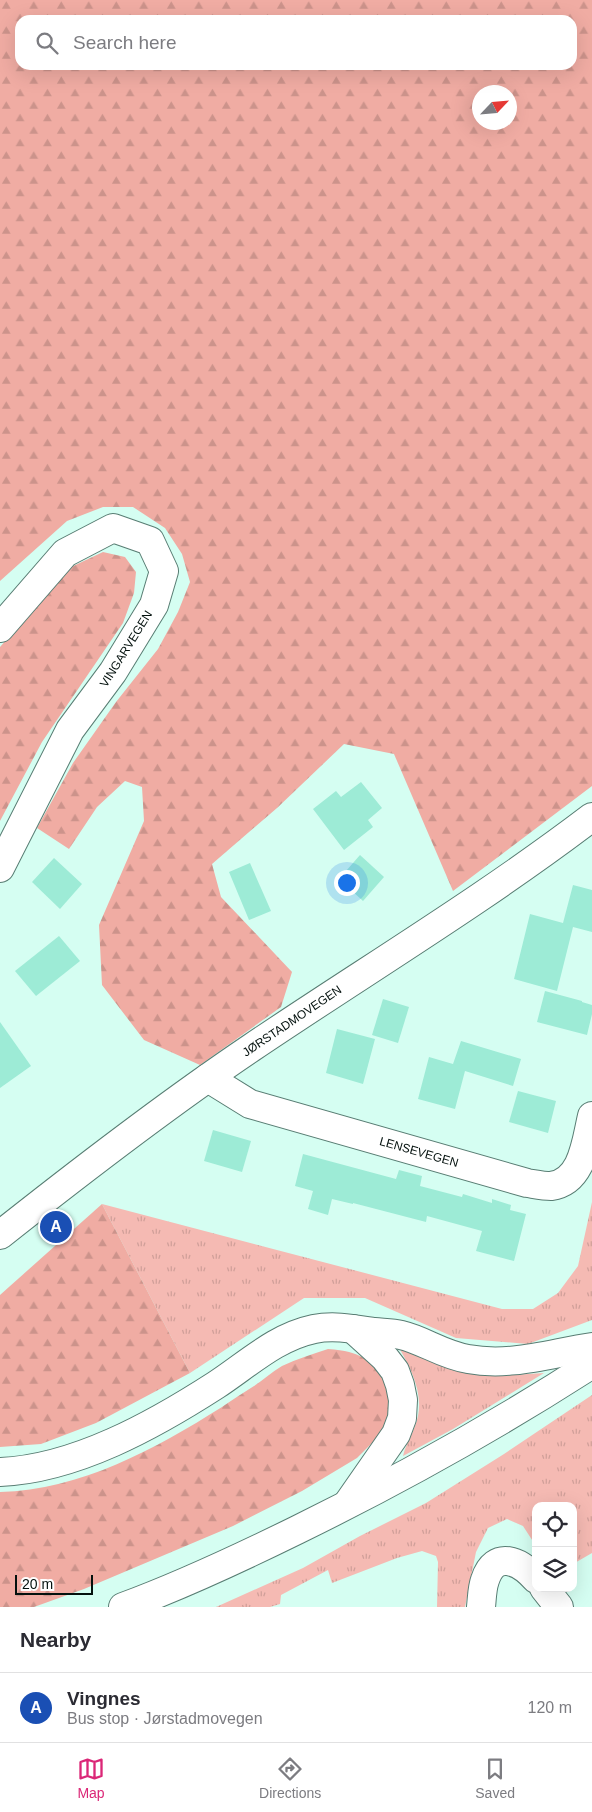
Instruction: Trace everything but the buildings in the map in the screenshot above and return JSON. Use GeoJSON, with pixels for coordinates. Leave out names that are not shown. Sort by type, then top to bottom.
{"type":"FeatureCollection","features":[{"type":"Feature","properties":{"kind":"main road","name":"VINGARVEGEN"},"geometry":{"type":"LineString","coordinates":[[0,628],[65,553],[113,528],[150,541],[164,571],[154,605],[113,672],[70,730],[0,868]]}},
{"type":"Feature","properties":{"kind":"main road","name":"JØRSTADMOVEGEN"},"geometry":{"type":"LineString","coordinates":[[0,1235],[135,1130],[208,1078],[488,892],[592,817]]}},
{"type":"Feature","properties":{"kind":"main road","name":"LENSEVEGEN"},"geometry":{"type":"LineString","coordinates":[[208,1078],[250,1104],[527,1183],[550,1186],[562,1182],[572,1175],[581,1162],[592,1116]]}},
{"type":"Feature","properties":{"kind":"main road"},"geometry":{"type":"LineString","coordinates":[[0,1472],[47,1465],[80,1455],[117,1440],[194,1399],[261,1353],[289,1337],[316,1329],[342,1327],[402,1335],[468,1360],[516,1360],[542,1357],[592,1346]]}},
{"type":"Feature","properties":{"kind":"main road"},"geometry":{"type":"LineString","coordinates":[[346,1506],[396,1434],[402,1418],[403,1400],[400,1385],[390,1364],[353,1329]]}},
{"type":"Feature","properties":{"kind":"main road"},"geometry":{"type":"LineString","coordinates":[[123,1607],[204,1574],[346,1506],[455,1449],[592,1364]]}},
{"type":"Feature","properties":{"kind":"main road"},"geometry":{"type":"LineString","coordinates":[[481,1607],[485,1580],[492,1566],[500,1561],[509,1560],[526,1568],[532,1575]]}},
{"type":"Feature","properties":{"kind":"main road"},"geometry":{"type":"LineString","coordinates":[[547,1592],[559,1607]]}},
{"type":"Feature","properties":{"kind":"green space"},"geometry":{"type":"Polygon","coordinates":[[[0,0],[592,0],[592,786],[453,891],[394,754],[344,744],[277,808],[212,864],[221,897],[292,972],[281,1007],[200,1065],[144,1040],[102,985],[99,925],[144,821],[142,787],[125,781],[97,807],[69,849],[37,828],[73,763],[116,702],[158,649],[178,612],[190,582],[182,554],[165,528],[133,507],[103,507],[67,521],[0,581],[0,0]]]}},
{"type":"Feature","properties":{"kind":"green space"},"geometry":{"type":"Polygon","coordinates":[[[103,552],[125,557],[136,572],[134,593],[123,623],[42,742],[0,821],[0,647],[69,568],[103,552]]]}},
{"type":"Feature","properties":{"kind":"green space"},"geometry":{"type":"Polygon","coordinates":[[[592,1202],[592,1320],[528,1344],[456,1338],[365,1298],[304,1298],[190,1373],[102,1204],[502,1309],[533,1309],[558,1293],[578,1266],[592,1202]]]}},
{"type":"Feature","properties":{"kind":"green space"},"geometry":{"type":"Polygon","coordinates":[[[102,1204],[190,1373],[96,1423],[41,1444],[0,1447],[0,1295],[102,1204]]]}},
{"type":"Feature","properties":{"kind":"green space"},"geometry":{"type":"Polygon","coordinates":[[[398,1346],[467,1371],[496,1376],[544,1373],[453,1429],[403,1456],[417,1421],[419,1397],[411,1371],[398,1346]]]}},
{"type":"Feature","properties":{"kind":"green space"},"geometry":{"type":"Polygon","coordinates":[[[328,1349],[357,1354],[375,1367],[390,1382],[392,1413],[383,1432],[357,1458],[302,1491],[233,1526],[84,1589],[34,1607],[0,1607],[0,1492],[59,1484],[116,1465],[197,1423],[282,1366],[328,1349]]]}},
{"type":"Feature","properties":{"kind":"green space"},"geometry":{"type":"Polygon","coordinates":[[[592,1395],[592,1553],[577,1562],[577,1502],[532,1502],[532,1540],[523,1526],[507,1519],[488,1528],[476,1552],[465,1607],[437,1607],[438,1562],[436,1556],[422,1551],[397,1558],[332,1583],[328,1570],[281,1595],[280,1604],[270,1607],[216,1607],[303,1568],[360,1536],[426,1503],[592,1395]]]}},
{"type":"Feature","properties":{"kind":"place","name":"Vingnes"},"geometry":{"type":"Point","coordinates":[56,1227]}}]}
